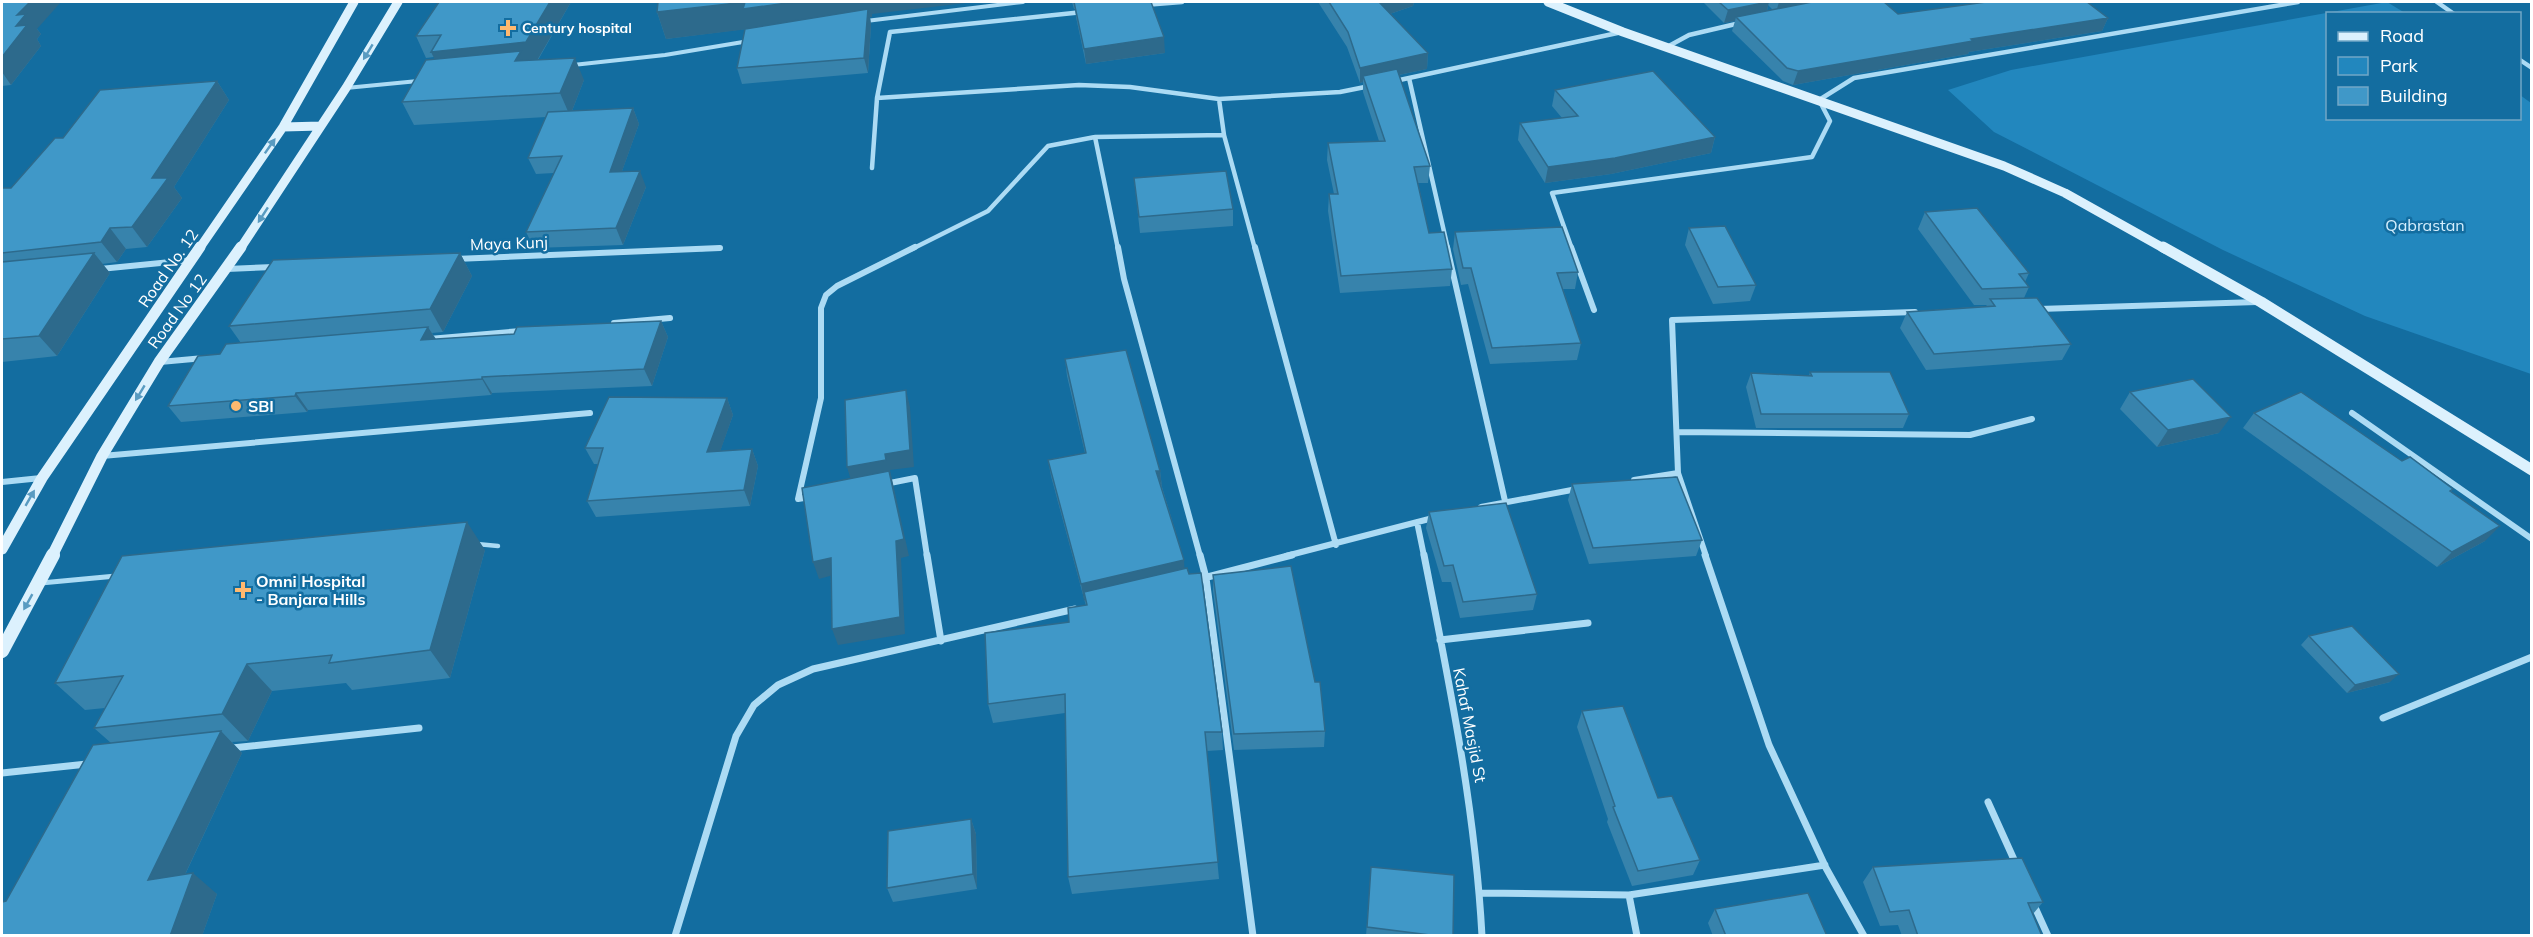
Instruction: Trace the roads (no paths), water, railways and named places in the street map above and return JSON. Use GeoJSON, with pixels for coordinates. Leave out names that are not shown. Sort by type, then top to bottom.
{"type":"FeatureCollection","features":[{"type":"Feature","properties":{"kind":"main road","name":"Road No. 12"},"geometry":{"type":"LineString","coordinates":[[2,549],[42,478],[283,128],[354,2]]}},
{"type":"Feature","properties":{"kind":"main road","name":"Road No 12"},"geometry":{"type":"LineString","coordinates":[[2,651],[39,584],[102,456],[159,362],[227,269],[346,88],[398,2]]}},
{"type":"Feature","properties":{"kind":"main road"},"geometry":{"type":"LineString","coordinates":[[1548,2],[1623,32],[2004,166],[2065,193],[2261,302],[2532,470]]}},
{"type":"Feature","properties":{"kind":"main road"},"geometry":{"type":"LineString","coordinates":[[283,128],[321,126]]}},
{"type":"Feature","properties":{"kind":"street"},"geometry":{"type":"LineString","coordinates":[[1138,6],[1182,2]]}},
{"type":"Feature","properties":{"kind":"street"},"geometry":{"type":"LineString","coordinates":[[2265,2],[2274,7]]}},
{"type":"Feature","properties":{"kind":"street"},"geometry":{"type":"LineString","coordinates":[[1594,310],[1552,193],[1812,157],[1830,121],[1819,100],[1854,78],[2298,2]]}},
{"type":"Feature","properties":{"kind":"street"},"geometry":{"type":"LineString","coordinates":[[2438,2],[2451,12]]}},
{"type":"Feature","properties":{"kind":"street"},"geometry":{"type":"LineString","coordinates":[[872,168],[877,98],[890,32],[1084,12]]}},
{"type":"Feature","properties":{"kind":"street"},"geometry":{"type":"LineString","coordinates":[[1667,47],[1689,34],[1741,22]]}},
{"type":"Feature","properties":{"kind":"street"},"geometry":{"type":"LineString","coordinates":[[1386,82],[1623,32]]}},
{"type":"Feature","properties":{"kind":"street"},"geometry":{"type":"LineString","coordinates":[[1409,78],[1505,501]]}},
{"type":"Feature","properties":{"kind":"street"},"geometry":{"type":"LineString","coordinates":[[877,98],[1079,85],[1130,87],[1219,99],[1340,92],[1375,85]]}},
{"type":"Feature","properties":{"kind":"street"},"geometry":{"type":"LineString","coordinates":[[1219,99],[1224,135],[1336,545]]}},
{"type":"Feature","properties":{"kind":"street"},"geometry":{"type":"LineString","coordinates":[[822,495],[798,500],[821,398],[821,308],[826,295],[837,286],[988,211],[1048,146],[1095,137],[1224,135]]}},
{"type":"Feature","properties":{"kind":"street"},"geometry":{"type":"LineString","coordinates":[[1095,137],[1124,279],[1206,578],[1253,936]]}},
{"type":"Feature","properties":{"kind":"street","name":"Maya Kunj"},"geometry":{"type":"LineString","coordinates":[[446,260],[720,248]]}},
{"type":"Feature","properties":{"kind":"street"},"geometry":{"type":"LineString","coordinates":[[97,270],[192,260]]}},
{"type":"Feature","properties":{"kind":"street"},"geometry":{"type":"LineString","coordinates":[[227,269],[280,267]]}},
{"type":"Feature","properties":{"kind":"street"},"geometry":{"type":"LineString","coordinates":[[2025,309],[2261,302]]}},
{"type":"Feature","properties":{"kind":"street"},"geometry":{"type":"LineString","coordinates":[[1864,936],[1825,865],[1769,745],[1678,473],[1672,320],[1919,312]]}},
{"type":"Feature","properties":{"kind":"street"},"geometry":{"type":"LineString","coordinates":[[611,323],[670,318]]}},
{"type":"Feature","properties":{"kind":"street"},"geometry":{"type":"LineString","coordinates":[[421,340],[528,330]]}},
{"type":"Feature","properties":{"kind":"street"},"geometry":{"type":"LineString","coordinates":[[159,362],[207,358]]}},
{"type":"Feature","properties":{"kind":"street"},"geometry":{"type":"LineString","coordinates":[[102,456],[590,413]]}},
{"type":"Feature","properties":{"kind":"street"},"geometry":{"type":"LineString","coordinates":[[2352,413],[2532,539]]}},
{"type":"Feature","properties":{"kind":"street"},"geometry":{"type":"LineString","coordinates":[[1677,432],[1970,435],[2032,419]]}},
{"type":"Feature","properties":{"kind":"street"},"geometry":{"type":"LineString","coordinates":[[1621,483],[1678,473]]}},
{"type":"Feature","properties":{"kind":"street"},"geometry":{"type":"LineString","coordinates":[[2,482],[42,478]]}},
{"type":"Feature","properties":{"kind":"street"},"geometry":{"type":"LineString","coordinates":[[880,485],[915,478],[941,641]]}},
{"type":"Feature","properties":{"kind":"street"},"geometry":{"type":"LineString","coordinates":[[1472,509],[1505,501],[1586,488]]}},
{"type":"Feature","properties":{"kind":"street"},"geometry":{"type":"LineString","coordinates":[[1183,583],[1439,517]]}},
{"type":"Feature","properties":{"kind":"street","name":"Kahaf Masjid St"},"geometry":{"type":"LineString","coordinates":[[1417,522],[1469,786],[1481,893],[1482,936]]}},
{"type":"Feature","properties":{"kind":"street"},"geometry":{"type":"LineString","coordinates":[[675,936],[736,736],[754,705],[777,685],[813,669],[1079,608]]}},
{"type":"Feature","properties":{"kind":"street"},"geometry":{"type":"LineString","coordinates":[[1440,640],[1588,623]]}},
{"type":"Feature","properties":{"kind":"street"},"geometry":{"type":"LineString","coordinates":[[2384,718],[2532,657]]}},
{"type":"Feature","properties":{"kind":"street"},"geometry":{"type":"LineString","coordinates":[[222,749],[419,728]]}},
{"type":"Feature","properties":{"kind":"street"},"geometry":{"type":"LineString","coordinates":[[2,773],[94,763]]}},
{"type":"Feature","properties":{"kind":"street"},"geometry":{"type":"LineString","coordinates":[[1988,802],[2020,874]]}},
{"type":"Feature","properties":{"kind":"street"},"geometry":{"type":"LineString","coordinates":[[1481,893],[1629,895],[1825,865]]}},
{"type":"Feature","properties":{"kind":"street"},"geometry":{"type":"LineString","coordinates":[[2030,894],[2048,936]]}},
{"type":"Feature","properties":{"kind":"street"},"geometry":{"type":"LineString","coordinates":[[1629,895],[1637,936]]}},
{"type":"Feature","properties":{"kind":"lane"},"geometry":{"type":"LineString","coordinates":[[858,22],[1023,2]]}},
{"type":"Feature","properties":{"kind":"lane"},"geometry":{"type":"LineString","coordinates":[[571,65],[666,55],[756,39]]}},
{"type":"Feature","properties":{"kind":"lane"},"geometry":{"type":"LineString","coordinates":[[346,88],[428,80]]}},
{"type":"Feature","properties":{"kind":"lane"},"geometry":{"type":"LineString","coordinates":[[472,544],[498,546]]}},
{"type":"Feature","properties":{"kind":"lane"},"geometry":{"type":"LineString","coordinates":[[39,584],[121,576]]}},
{"type":"Feature","properties":{"kind":"place","name":"Century hospital"},"geometry":{"type":"Point","coordinates":[508,28]}},
{"type":"Feature","properties":{"kind":"place","name":"SBI"},"geometry":{"type":"Point","coordinates":[236,406]}},
{"type":"Feature","properties":{"kind":"place","name":"Omni Hospital - Banjara Hills"},"geometry":{"type":"Point","coordinates":[243,590]}},
{"type":"Feature","properties":{"kind":"park label","name":"Qabrastan"},"geometry":{"type":"Point","coordinates":[2425,225]}}]}
